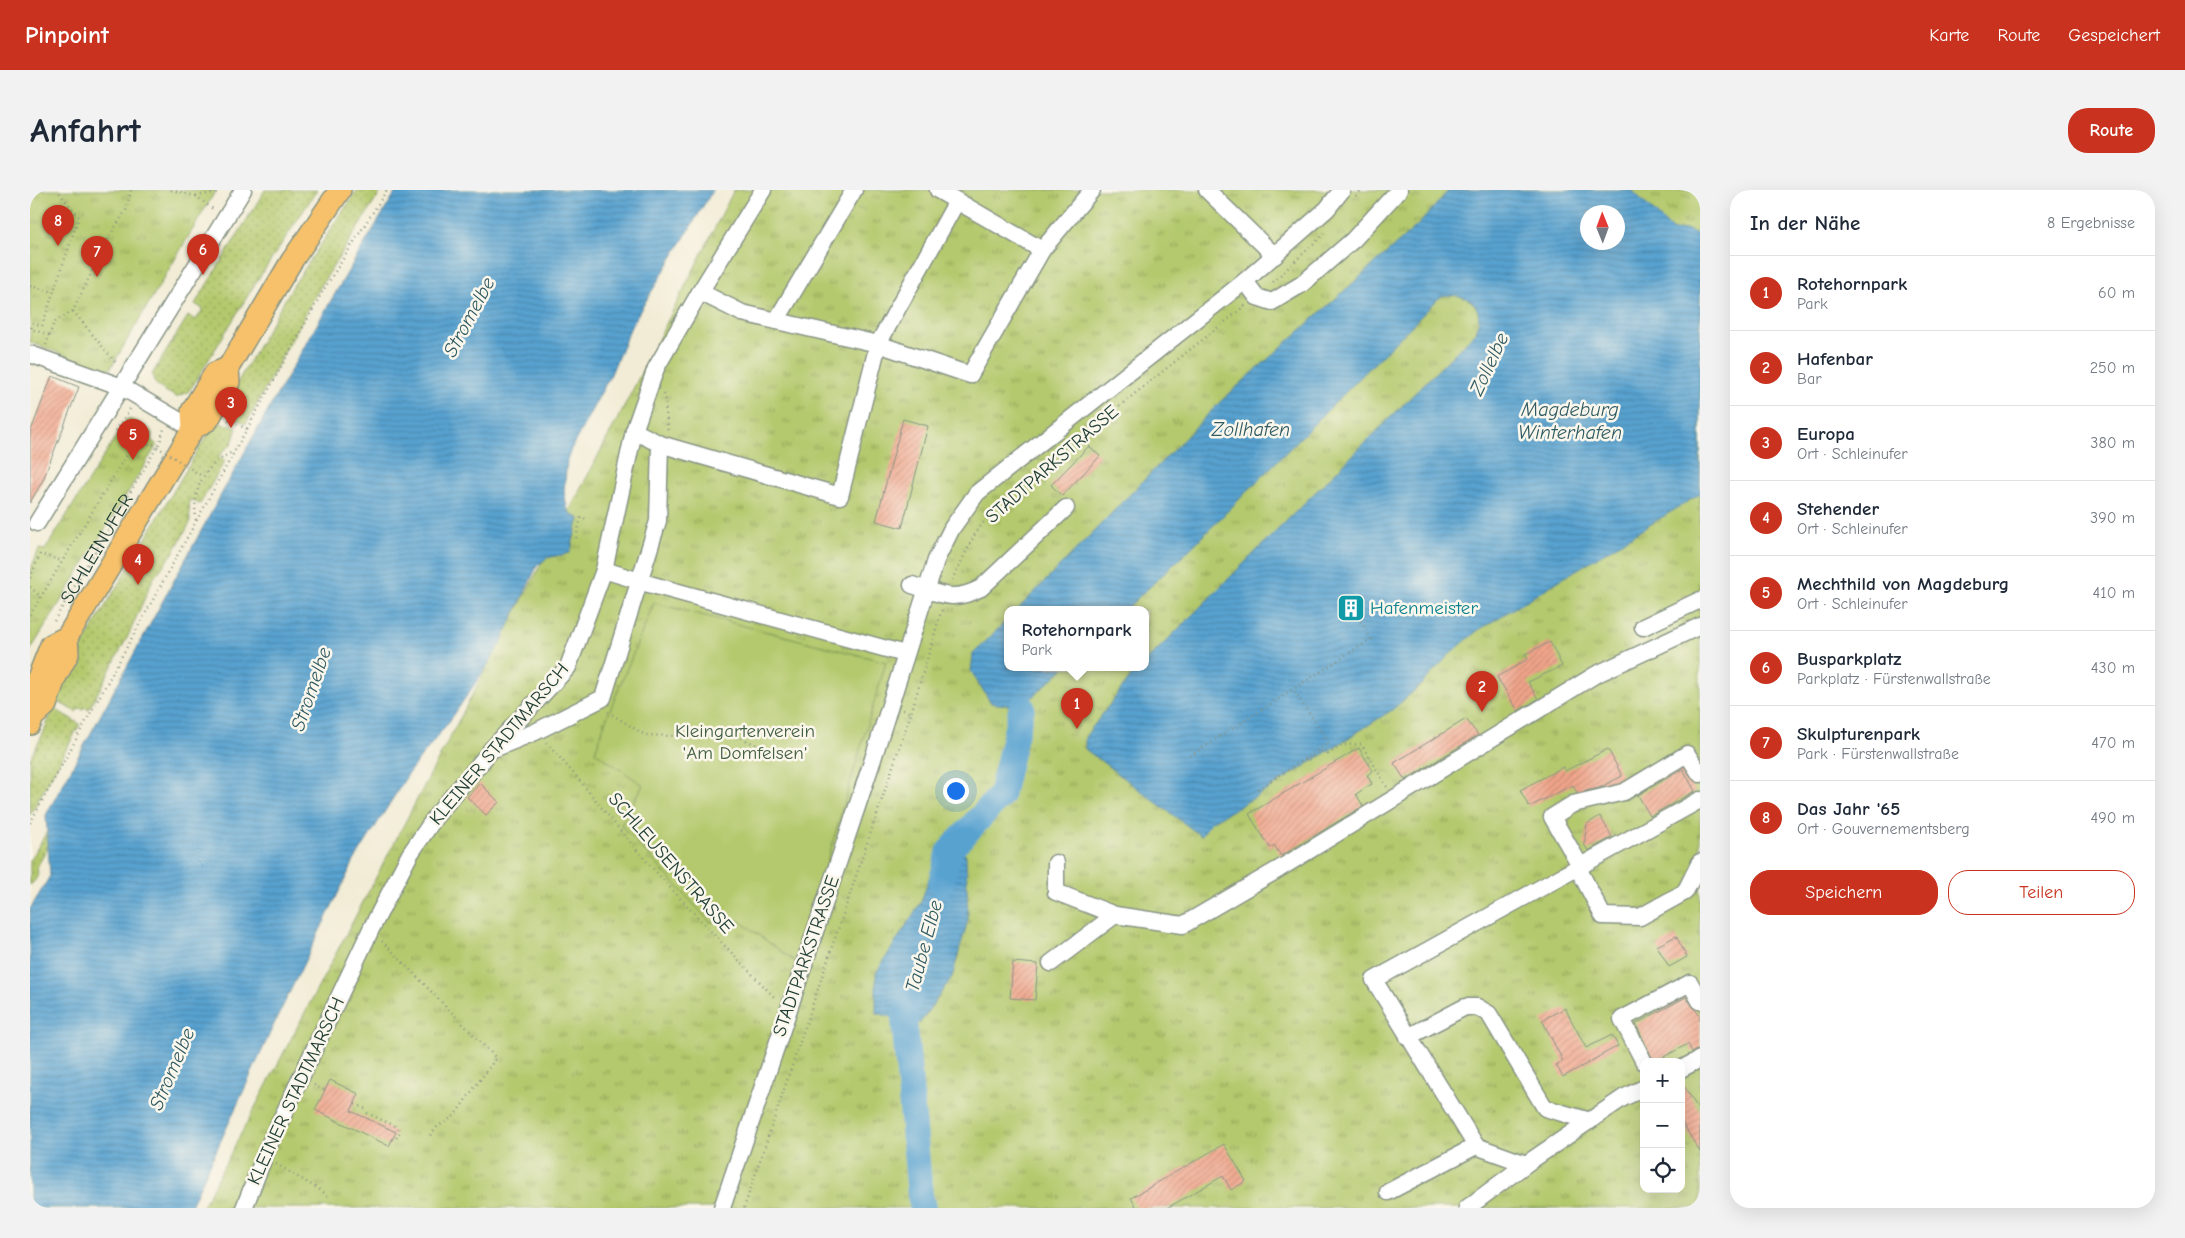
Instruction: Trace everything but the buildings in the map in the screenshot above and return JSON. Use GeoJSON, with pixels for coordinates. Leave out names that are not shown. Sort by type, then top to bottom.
{"type":"FeatureCollection","features":[{"type":"Feature","properties":{"kind":"main road","name":"SCHLEINUFER"},"geometry":{"type":"LineString","coordinates":[[31,721],[30,698],[51,645],[193,429],[192,411],[215,373],[228,368],[291,262],[340,190]]}},
{"type":"Feature","properties":{"kind":"street"},"geometry":{"type":"LineString","coordinates":[[38,523],[243,190]]}},
{"type":"Feature","properties":{"kind":"street","name":"KLEINER STADTMARSCH"},"geometry":{"type":"LineString","coordinates":[[244,1208],[264,1157],[371,930],[410,854],[436,816],[492,750],[568,668],[604,570],[634,431],[656,368],[763,190]]}},
{"type":"Feature","properties":{"kind":"street"},"geometry":{"type":"LineString","coordinates":[[776,321],[854,190]]}},
{"type":"Feature","properties":{"kind":"street"},"geometry":{"type":"LineString","coordinates":[[938,190],[1042,250]]}},
{"type":"Feature","properties":{"kind":"street"},"geometry":{"type":"LineString","coordinates":[[700,292],[742,313],[878,344],[970,375],[1042,250],[1074,214],[1092,190]]}},
{"type":"Feature","properties":{"kind":"street"},"geometry":{"type":"LineString","coordinates":[[1207,190],[1275,256]]}},
{"type":"Feature","properties":{"kind":"street","name":"STADTPARKSTRASSE"},"geometry":{"type":"LineString","coordinates":[[722,1208],[890,704],[905,654],[919,587],[936,560],[952,528],[977,493],[1245,281],[1327,209],[1342,190]]}},
{"type":"Feature","properties":{"kind":"street"},"geometry":{"type":"LineString","coordinates":[[1245,281],[1257,297],[1272,302],[1302,284],[1353,240],[1399,190]]}},
{"type":"Feature","properties":{"kind":"street"},"geometry":{"type":"LineString","coordinates":[[634,431],[660,444],[840,496],[878,344],[957,201]]}},
{"type":"Feature","properties":{"kind":"street"},"geometry":{"type":"LineString","coordinates":[[30,354],[122,387],[193,429]]}},
{"type":"Feature","properties":{"kind":"street"},"geometry":{"type":"LineString","coordinates":[[492,750],[535,732],[603,698],[658,521],[660,444]]}},
{"type":"Feature","properties":{"kind":"street"},"geometry":{"type":"LineString","coordinates":[[919,587],[946,596],[964,596],[981,588],[1066,508]]}},
{"type":"Feature","properties":{"kind":"street"},"geometry":{"type":"LineString","coordinates":[[604,570],[640,582],[905,654]]}},
{"type":"Feature","properties":{"kind":"street"},"geometry":{"type":"LineString","coordinates":[[1643,627],[1700,600]]}},
{"type":"Feature","properties":{"kind":"street"},"geometry":{"type":"LineString","coordinates":[[1056,862],[1056,892],[1114,915],[1183,925],[1394,799],[1595,675],[1700,626]]}},
{"type":"Feature","properties":{"kind":"street"},"geometry":{"type":"LineString","coordinates":[[1700,774],[1687,754],[1624,792],[1573,804],[1552,817],[1580,868],[1603,916],[1640,917],[1685,892],[1700,862]]}},
{"type":"Feature","properties":{"kind":"street"},"geometry":{"type":"LineString","coordinates":[[1526,1164],[1476,1146],[1374,980],[1580,868],[1700,800]]}},
{"type":"Feature","properties":{"kind":"street"},"geometry":{"type":"LineString","coordinates":[[1051,962],[1114,915]]}},
{"type":"Feature","properties":{"kind":"street"},"geometry":{"type":"LineString","coordinates":[[1642,1058],[1622,1019],[1690,983],[1700,1001]]}},
{"type":"Feature","properties":{"kind":"street"},"geometry":{"type":"LineString","coordinates":[[1408,1037],[1465,1007],[1477,1007],[1488,1014],[1545,1108],[1590,1120]]}},
{"type":"Feature","properties":{"kind":"street"},"geometry":{"type":"LineString","coordinates":[[1685,1067],[1700,1060]]}},
{"type":"Feature","properties":{"kind":"street"},"geometry":{"type":"LineString","coordinates":[[1467,1208],[1590,1120],[1623,1098],[1640,1090]]}},
{"type":"Feature","properties":{"kind":"street"},"geometry":{"type":"LineString","coordinates":[[1388,1192],[1476,1146]]}},
{"type":"Feature","properties":{"kind":"path"},"geometry":{"type":"LineString","coordinates":[[57,190],[79,218],[42,326],[33,323],[31,329],[49,336],[54,322],[73,311],[106,242],[126,210],[131,190]]}},
{"type":"Feature","properties":{"kind":"path"},"geometry":{"type":"LineString","coordinates":[[171,190],[196,196],[219,192]]}},
{"type":"Feature","properties":{"kind":"path"},"geometry":{"type":"LineString","coordinates":[[30,823],[324,289],[387,190]]}},
{"type":"Feature","properties":{"kind":"path"},"geometry":{"type":"LineString","coordinates":[[196,196],[225,218]]}},
{"type":"Feature","properties":{"kind":"path"},"geometry":{"type":"LineString","coordinates":[[30,286],[54,292]]}},
{"type":"Feature","properties":{"kind":"path","name":"STADTPARKSTRASSE"},"geometry":{"type":"LineString","coordinates":[[744,1208],[911,713],[946,596],[956,570],[974,536],[989,514],[1073,443],[1252,301]]}},
{"type":"Feature","properties":{"kind":"path"},"geometry":{"type":"LineString","coordinates":[[73,311],[116,363]]}},
{"type":"Feature","properties":{"kind":"path"},"geometry":{"type":"LineString","coordinates":[[130,409],[115,433],[133,444],[153,444],[202,476]]}},
{"type":"Feature","properties":{"kind":"path"},"geometry":{"type":"LineString","coordinates":[[233,422],[247,429]]}},
{"type":"Feature","properties":{"kind":"path","name":"SCHLEINUFER"},"geometry":{"type":"LineString","coordinates":[[60,631],[160,442],[163,431]]}},
{"type":"Feature","properties":{"kind":"path"},"geometry":{"type":"LineString","coordinates":[[30,615],[133,444]]}},
{"type":"Feature","properties":{"kind":"path"},"geometry":{"type":"LineString","coordinates":[[196,522],[194,503],[202,476],[221,457],[235,450]]}},
{"type":"Feature","properties":{"kind":"path"},"geometry":{"type":"LineString","coordinates":[[576,538],[581,517],[587,519]]}},
{"type":"Feature","properties":{"kind":"path"},"geometry":{"type":"LineString","coordinates":[[30,578],[40,554],[62,562]]}},
{"type":"Feature","properties":{"kind":"path"},"geometry":{"type":"LineString","coordinates":[[30,587],[41,598]]}},
{"type":"Feature","properties":{"kind":"path"},"geometry":{"type":"LineString","coordinates":[[1190,756],[1371,639],[1349,601]]}},
{"type":"Feature","properties":{"kind":"path"},"geometry":{"type":"LineString","coordinates":[[1258,789],[1329,743],[1293,689]]}},
{"type":"Feature","properties":{"kind":"path"},"geometry":{"type":"LineString","coordinates":[[592,702],[645,735],[741,738],[773,752]]}},
{"type":"Feature","properties":{"kind":"path"},"geometry":{"type":"LineString","coordinates":[[890,704],[911,713]]}},
{"type":"Feature","properties":{"kind":"path","name":"SCHLEUSENSTRASSE"},"geometry":{"type":"LineString","coordinates":[[535,732],[570,767],[634,847],[694,913],[788,1010]]}},
{"type":"Feature","properties":{"kind":"path"},"geometry":{"type":"LineString","coordinates":[[1304,759],[1306,761],[1325,749],[1328,754],[1343,745],[1361,744],[1394,799]]}},
{"type":"Feature","properties":{"kind":"path"},"geometry":{"type":"LineString","coordinates":[[371,930],[496,1058],[454,1116],[437,1127],[428,1138]]}},
{"type":"Feature","properties":{"kind":"path"},"geometry":{"type":"LineString","coordinates":[[308,1083],[326,1090]]}},
{"type":"Feature","properties":{"kind":"path"},"geometry":{"type":"LineString","coordinates":[[355,1104],[397,1127],[400,1131],[396,1139]]}},
{"type":"Feature","properties":{"kind":"path"},"geometry":{"type":"LineString","coordinates":[[264,1157],[322,1191],[327,1196]]}},
{"type":"Feature","properties":{"kind":"green space"},"geometry":{"type":"Polygon","coordinates":[[[30,190],[216,190],[110,369],[100,369],[30,342],[30,190]]]}},
{"type":"Feature","properties":{"kind":"green space"},"geometry":{"type":"Polygon","coordinates":[[[265,190],[317,190],[253,287],[194,384],[188,392],[176,397],[154,382],[153,373],[188,316],[196,320],[203,309],[195,304],[265,190]]]}},
{"type":"Feature","properties":{"kind":"green space"},"geometry":{"type":"Polygon","coordinates":[[[357,190],[382,190],[320,287],[246,424],[221,411],[291,289],[357,190]]]}},
{"type":"Feature","properties":{"kind":"green space"},"geometry":{"type":"Polygon","coordinates":[[[734,190],[1700,190],[1700,1208],[202,1208],[629,397],[734,190]]]}},
{"type":"Feature","properties":{"kind":"green space"},"geometry":{"type":"Polygon","coordinates":[[[127,419],[138,422],[147,428],[153,434],[151,440],[157,445],[30,651],[30,571],[39,549],[45,550],[127,419]]]}},
{"type":"Feature","properties":{"kind":"green space"},"geometry":{"type":"Polygon","coordinates":[[[214,423],[231,425],[237,428],[232,443],[219,456],[225,461],[200,504],[189,499],[190,523],[173,553],[153,579],[128,636],[89,709],[84,707],[83,709],[78,708],[76,712],[55,700],[69,667],[214,423]]]}},
{"type":"Feature","properties":{"kind":"green space","name":"Kleingartenverein 'Am Domfelsen'"},"geometry":{"type":"Polygon","coordinates":[[[654,603],[886,662],[797,963],[738,920],[710,922],[621,825],[643,785],[595,752],[605,722],[654,603]]]}},
{"type":"Feature","properties":{"kind":"green space"},"geometry":{"type":"Polygon","coordinates":[[[53,708],[80,724],[30,815],[30,759],[44,732],[53,708]]]}},
{"type":"Feature","properties":{"kind":"green space"},"geometry":{"type":"Polygon","coordinates":[[[57,814],[46,851],[37,867],[37,877],[30,885],[30,861],[57,814]]]}},
{"type":"Feature","properties":{"kind":"water","name":"Stromelbe"},"geometry":{"type":"Polygon","coordinates":[[[397,190],[713,190],[632,324],[611,374],[571,449],[567,461],[564,491],[567,508],[572,515],[579,518],[570,553],[547,558],[537,566],[501,643],[489,663],[451,719],[410,771],[354,861],[276,1020],[190,1208],[30,1208],[30,909],[50,876],[46,815],[261,422],[397,190]]]}},
{"type":"Feature","properties":{"kind":"water","name":"Magdeburg Winterhafen"},"geometry":{"type":"Polygon","coordinates":[[[1449,190],[1632,190],[1673,231],[1686,229],[1700,235],[1700,494],[1477,631],[1392,710],[1261,794],[1211,822],[1201,836],[1085,749],[1085,737],[1132,675],[1136,671],[1149,671],[1149,658],[1476,332],[1478,314],[1476,307],[1466,298],[1450,295],[1441,296],[1187,552],[1129,606],[1021,606],[1221,401],[1419,224],[1449,190]]]}},
{"type":"Feature","properties":{"kind":"water"},"geometry":{"type":"Polygon","coordinates":[[[1004,623],[1004,671],[1061,671],[1022,707],[991,703],[971,671],[973,654],[1004,623]]]}},
{"type":"Feature","properties":{"kind":"water"},"geometry":{"type":"Polygon","coordinates":[[[950,850],[966,855],[968,920],[952,977],[920,1023],[876,1013],[876,973],[921,902],[936,858],[950,850]]]}},
{"type":"Feature","properties":{"kind":"waterway","name":"Taube Elbe"},"geometry":{"type":"LineString","coordinates":[[941,883],[950,850],[1001,795],[1022,707]]}},
{"type":"Feature","properties":{"kind":"waterway","name":"Taube Elbe"},"geometry":{"type":"LineString","coordinates":[[913,986],[904,1019],[920,1195],[923,1208]]}},
{"type":"Feature","properties":{"kind":"place","name":"Das Jahr '65"},"geometry":{"type":"Point","coordinates":[58,246]}},
{"type":"Feature","properties":{"kind":"place","name":"Busparkplatz"},"geometry":{"type":"Point","coordinates":[203,275]}},
{"type":"Feature","properties":{"kind":"place","name":"Skulpturenpark"},"geometry":{"type":"Point","coordinates":[97,277]}},
{"type":"Feature","properties":{"kind":"place","name":"Europa"},"geometry":{"type":"Point","coordinates":[231,428]}},
{"type":"Feature","properties":{"kind":"place","name":"Mechthild von Magdeburg"},"geometry":{"type":"Point","coordinates":[133,460]}},
{"type":"Feature","properties":{"kind":"place","name":"Stehender"},"geometry":{"type":"Point","coordinates":[138,585]}},
{"type":"Feature","properties":{"kind":"place","name":"Hafenmeister"},"geometry":{"type":"Point","coordinates":[1351,608]}},
{"type":"Feature","properties":{"kind":"place","name":"Hafenbar"},"geometry":{"type":"Point","coordinates":[1482,712]}},
{"type":"Feature","properties":{"kind":"place","name":"Rotehornpark"},"geometry":{"type":"Point","coordinates":[1077,729]}},
{"type":"Feature","properties":{"kind":"water label","name":"Zollelbe"},"geometry":{"type":"Point","coordinates":[1489,364]}},
{"type":"Feature","properties":{"kind":"water label","name":"Zollhafen"},"geometry":{"type":"Point","coordinates":[1251,429]}}]}
